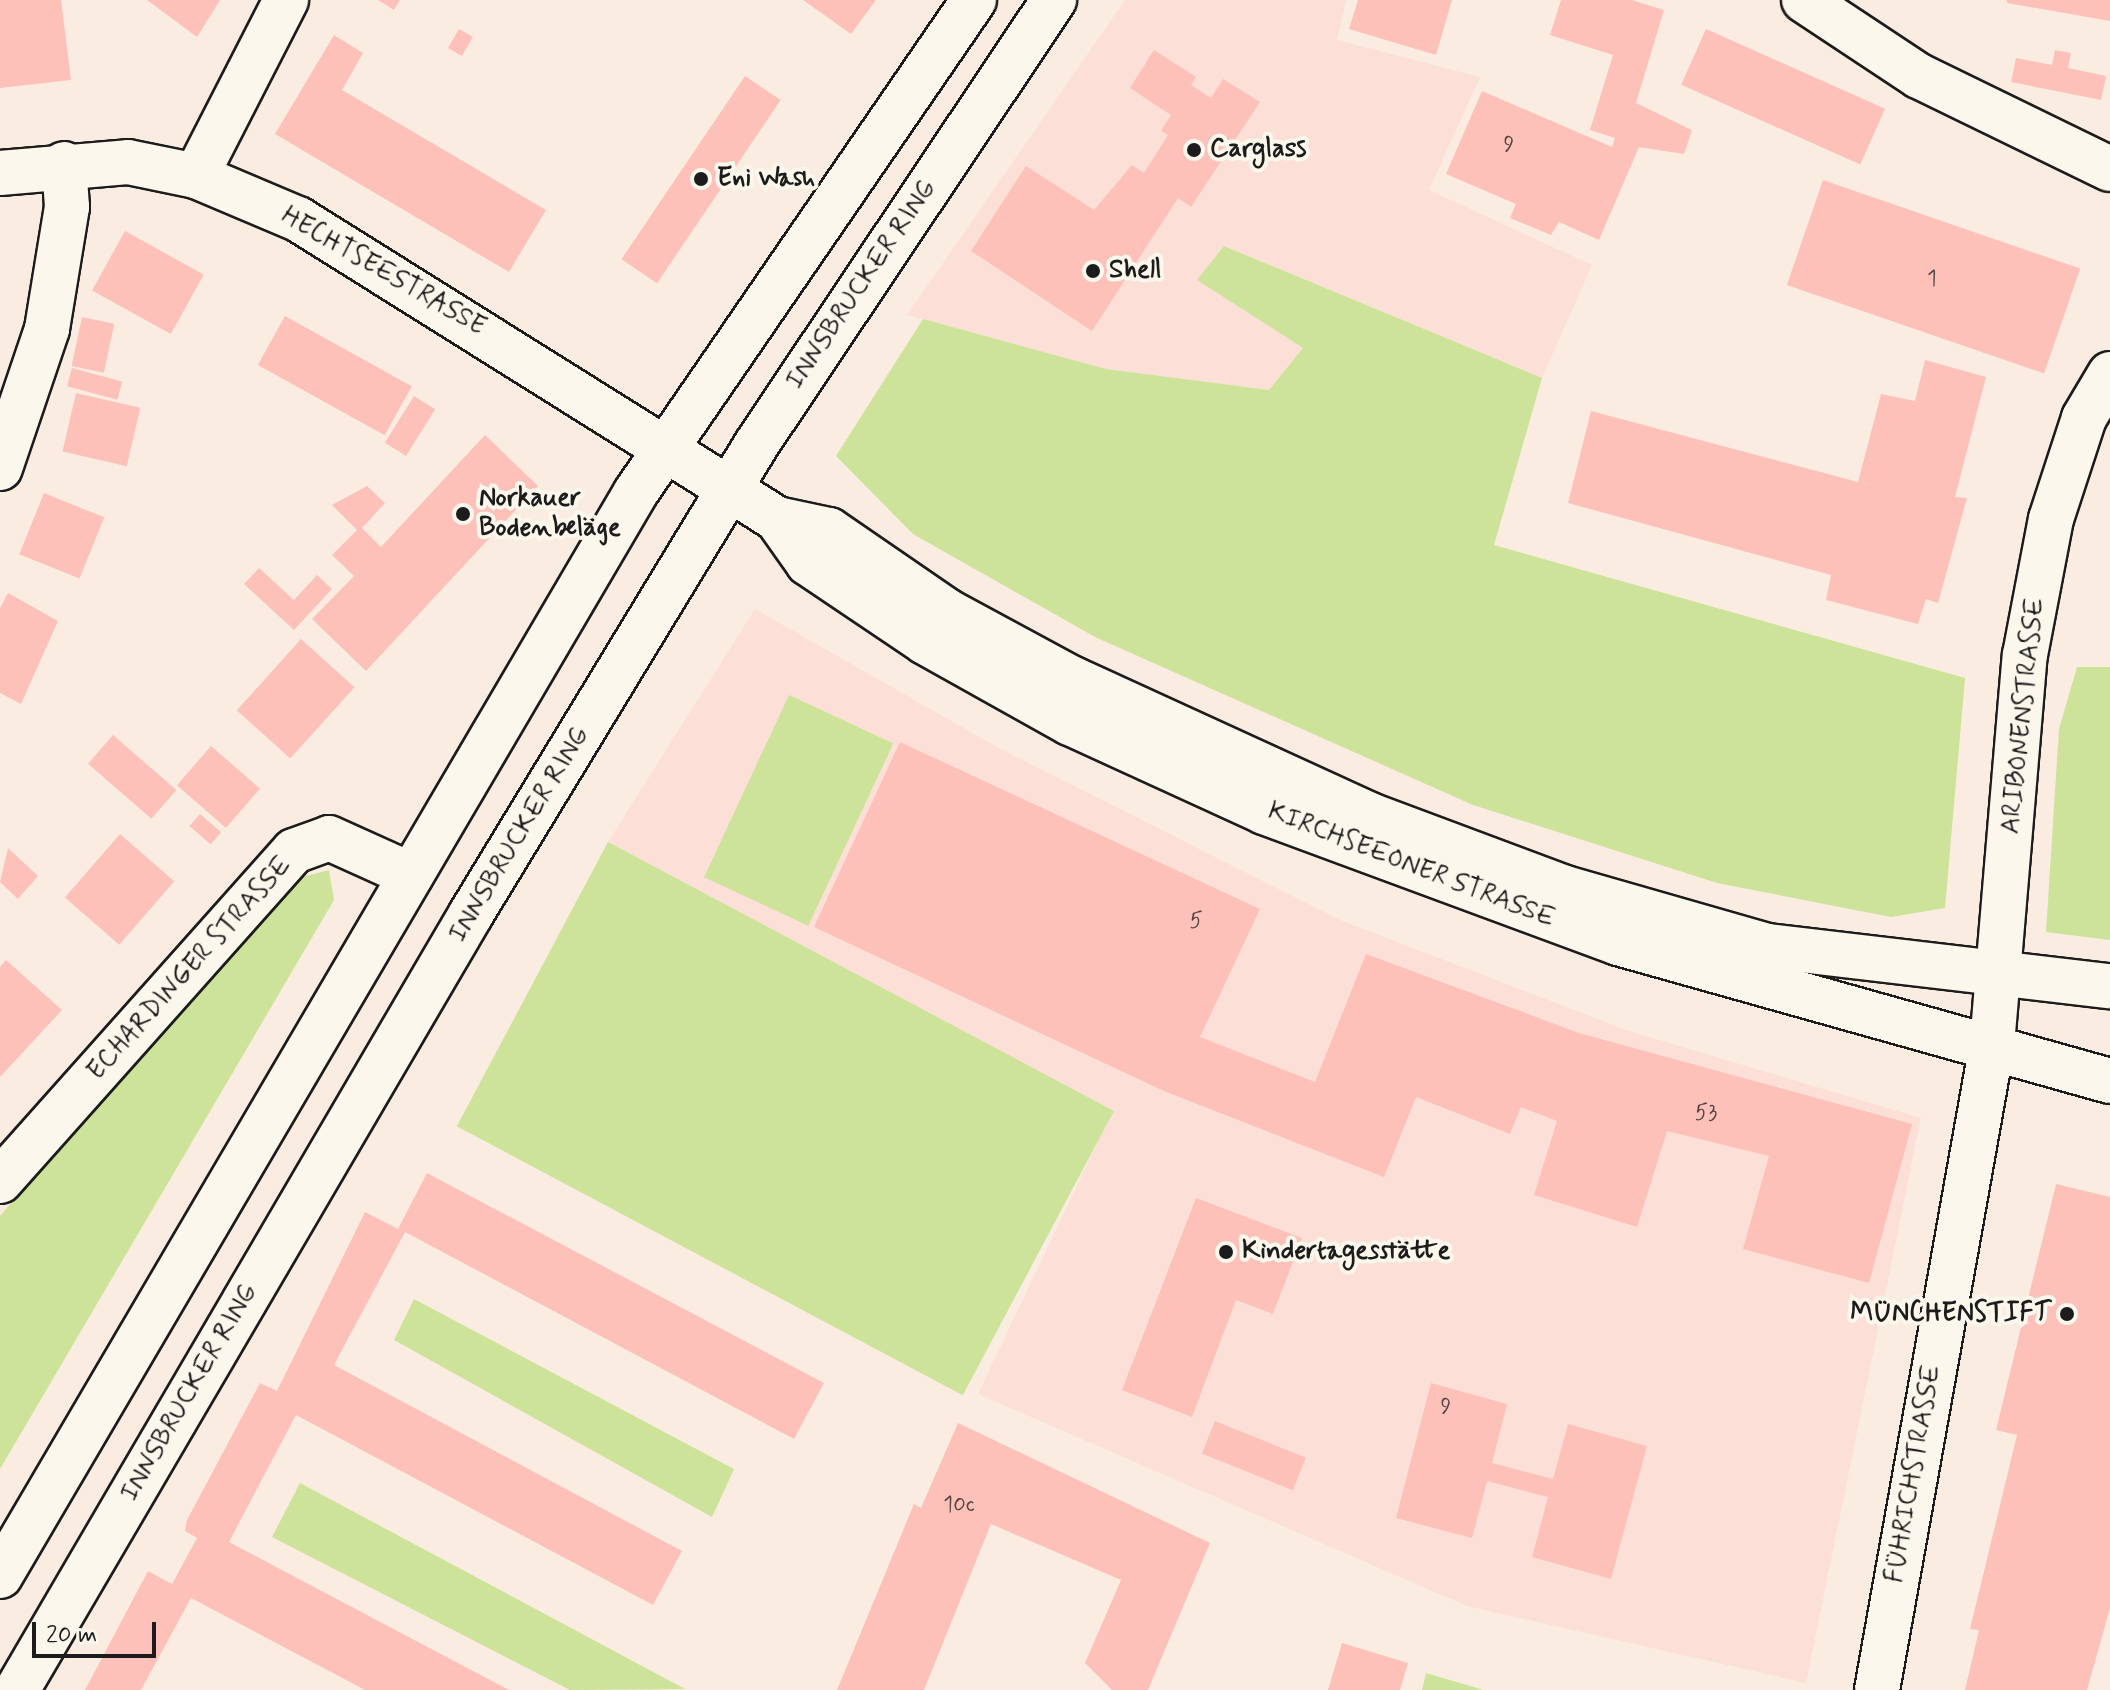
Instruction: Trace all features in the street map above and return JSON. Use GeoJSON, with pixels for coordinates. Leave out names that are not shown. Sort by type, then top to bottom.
{"type":"FeatureCollection","features":[{"type":"Feature","properties":{"kind":"street"},"geometry":{"type":"LineString","coordinates":[[196,176],[286,0]]}},
{"type":"Feature","properties":{"kind":"street"},"geometry":{"type":"LineString","coordinates":[[0,1576],[664,447],[974,0]]}},
{"type":"Feature","properties":{"kind":"street","name":"INNSBRUCKER RING"},"geometry":{"type":"LineString","coordinates":[[17,1690],[471,914],[730,490],[1054,0]]}},
{"type":"Feature","properties":{"kind":"street"},"geometry":{"type":"LineString","coordinates":[[1804,0],[1919,76],[2110,169]]}},
{"type":"Feature","properties":{"kind":"street","name":"HECHTSEESTRASSE"},"geometry":{"type":"LineString","coordinates":[[0,173],[64,164],[128,162],[196,176],[298,219],[730,490]]}},
{"type":"Feature","properties":{"kind":"street"},"geometry":{"type":"LineString","coordinates":[[0,468],[47,329],[67,207],[64,164]]}},
{"type":"Feature","properties":{"kind":"street","name":"ARIBONENSTRASSE"},"geometry":{"type":"LineString","coordinates":[[1999,975],[2028,640],[2051,519],[2084,418],[2110,374]]}},
{"type":"Feature","properties":{"kind":"street","name":"KIRCHSEEONER STRASSE"},"geometry":{"type":"LineString","coordinates":[[730,490],[777,519],[829,530],[947,611],[1073,679],[1400,827],[1565,888],[1767,946],[2110,986]]}},
{"type":"Feature","properties":{"kind":"street","name":"KIRCHSEEONER STRASSE"},"geometry":{"type":"LineString","coordinates":[[777,519],[808,563],[925,642],[1070,723],[1264,812],[1618,943],[1992,1045],[2110,1081]]}},
{"type":"Feature","properties":{"kind":"street","name":"ECHARDINGER STRASSE"},"geometry":{"type":"LineString","coordinates":[[0,1181],[294,851],[329,838],[411,875]]}},
{"type":"Feature","properties":{"kind":"street","name":"FÜHRICHSTRASSE"},"geometry":{"type":"LineString","coordinates":[[1877,1690],[1992,1045],[1999,975]]}},
{"type":"Feature","properties":{"kind":"shaded area"},"geometry":{"type":"Polygon","coordinates":[[[1125,0],[1346,0],[1337,40],[1480,77],[1429,190],[1592,265],[1542,378],[1225,246],[1198,280],[1303,348],[1269,390],[1106,369],[907,315],[1125,0]]]}},
{"type":"Feature","properties":{"kind":"shaded area"},"geometry":{"type":"Polygon","coordinates":[[[755,609],[997,747],[1340,920],[1629,1031],[1921,1118],[1806,1683],[1467,1606],[978,1394],[1112,1112],[608,842],[755,609]]]}},
{"type":"Feature","properties":{"kind":"green space"},"geometry":{"type":"Polygon","coordinates":[[[1224,246],[1542,378],[1494,545],[1965,678],[1945,908],[1891,917],[1717,883],[1473,805],[1095,637],[913,534],[836,456],[923,319],[1106,369],[1269,390],[1303,348],[1197,280],[1224,246]]]}},
{"type":"Feature","properties":{"kind":"green space"},"geometry":{"type":"Polygon","coordinates":[[[2077,667],[2110,667],[2110,940],[2046,932],[2059,729],[2077,667]]]}},
{"type":"Feature","properties":{"kind":"green space"},"geometry":{"type":"Polygon","coordinates":[[[789,695],[893,744],[808,926],[704,877],[789,695]]]}},
{"type":"Feature","properties":{"kind":"green space"},"geometry":{"type":"Polygon","coordinates":[[[608,842],[1114,1111],[963,1395],[457,1126],[608,842]]]}},
{"type":"Feature","properties":{"kind":"green space"},"geometry":{"type":"Polygon","coordinates":[[[329,870],[334,900],[0,1469],[0,1216],[286,881],[329,870]]]}},
{"type":"Feature","properties":{"kind":"green space"},"geometry":{"type":"Polygon","coordinates":[[[414,1299],[734,1469],[712,1517],[394,1340],[414,1299]]]}},
{"type":"Feature","properties":{"kind":"green space"},"geometry":{"type":"Polygon","coordinates":[[[300,1483],[685,1689],[570,1690],[272,1537],[300,1483]]]}},
{"type":"Feature","properties":{"kind":"green space"},"geometry":{"type":"Polygon","coordinates":[[[1426,1673],[1484,1690],[1422,1690],[1426,1673]]]}},
{"type":"Feature","properties":{"kind":"building"},"geometry":{"type":"Polygon","coordinates":[[[0,0],[61,0],[71,80],[0,88],[0,0]]]}},
{"type":"Feature","properties":{"kind":"building"},"geometry":{"type":"Polygon","coordinates":[[[147,0],[220,0],[197,37],[147,0]]]}},
{"type":"Feature","properties":{"kind":"building"},"geometry":{"type":"Polygon","coordinates":[[[378,0],[400,0],[394,10],[378,0]]]}},
{"type":"Feature","properties":{"kind":"building"},"geometry":{"type":"Polygon","coordinates":[[[803,0],[876,0],[851,34],[803,0]]]}},
{"type":"Feature","properties":{"kind":"building"},"geometry":{"type":"Polygon","coordinates":[[[1358,0],[1452,0],[1436,55],[1349,29],[1358,0]]]}},
{"type":"Feature","properties":{"kind":"building"},"geometry":{"type":"Polygon","coordinates":[[[1561,0],[1632,0],[1664,10],[1636,103],[1692,130],[1684,154],[1639,147],[1599,240],[1559,222],[1551,235],[1510,218],[1516,204],[1446,174],[1482,91],[1612,147],[1615,138],[1590,130],[1613,55],[1550,35],[1561,0]]]}},
{"type":"Feature","properties":{"kind":"building"},"geometry":{"type":"Polygon","coordinates":[[[2007,0],[2110,0],[2110,21],[2007,3],[2007,0]]]}},
{"type":"Feature","properties":{"kind":"building"},"geometry":{"type":"Polygon","coordinates":[[[459,29],[473,37],[462,56],[448,48],[459,29]]]}},
{"type":"Feature","properties":{"kind":"building"},"geometry":{"type":"Polygon","coordinates":[[[1706,29],[1885,109],[1860,164],[1681,85],[1706,29]]]}},
{"type":"Feature","properties":{"kind":"building"},"geometry":{"type":"Polygon","coordinates":[[[334,35],[363,53],[342,90],[546,210],[509,272],[275,134],[334,35]]]}},
{"type":"Feature","properties":{"kind":"building"},"geometry":{"type":"Polygon","coordinates":[[[1154,50],[1196,77],[1191,85],[1211,98],[1223,79],[1260,102],[1191,207],[1178,198],[1092,331],[971,251],[1026,166],[1094,210],[1132,165],[1144,173],[1168,135],[1161,131],[1171,115],[1130,88],[1154,50]]]}},
{"type":"Feature","properties":{"kind":"building"},"geometry":{"type":"Polygon","coordinates":[[[2055,50],[2071,53],[2068,68],[2106,76],[2101,100],[2011,82],[2016,58],[2052,65],[2055,50]]]}},
{"type":"Feature","properties":{"kind":"building","name":"Eni Wash"},"geometry":{"type":"Polygon","coordinates":[[[745,76],[781,100],[657,283],[621,259],[745,76]]]}},
{"type":"Feature","properties":{"kind":"building"},"geometry":{"type":"Polygon","coordinates":[[[1823,180],[2080,269],[2044,374],[1787,285],[1823,180]]]}},
{"type":"Feature","properties":{"kind":"building"},"geometry":{"type":"Polygon","coordinates":[[[125,231],[204,275],[171,334],[92,290],[125,231]]]}},
{"type":"Feature","properties":{"kind":"building"},"geometry":{"type":"Polygon","coordinates":[[[285,316],[412,386],[385,435],[258,365],[285,316]]]}},
{"type":"Feature","properties":{"kind":"building"},"geometry":{"type":"Polygon","coordinates":[[[82,317],[114,324],[104,373],[72,366],[82,317]]]}},
{"type":"Feature","properties":{"kind":"building"},"geometry":{"type":"Polygon","coordinates":[[[1925,360],[1986,377],[1955,497],[1967,498],[1938,603],[1926,599],[1918,624],[1826,600],[1831,575],[1568,503],[1591,411],[1858,482],[1881,394],[1915,401],[1925,360]]]}},
{"type":"Feature","properties":{"kind":"building"},"geometry":{"type":"Polygon","coordinates":[[[72,368],[122,381],[117,400],[67,386],[72,368]]]}},
{"type":"Feature","properties":{"kind":"building"},"geometry":{"type":"Polygon","coordinates":[[[76,393],[140,408],[127,466],[63,451],[76,393]]]}},
{"type":"Feature","properties":{"kind":"building"},"geometry":{"type":"Polygon","coordinates":[[[414,396],[435,409],[406,456],[385,443],[414,396]]]}},
{"type":"Feature","properties":{"kind":"building"},"geometry":{"type":"Polygon","coordinates":[[[485,435],[538,486],[366,671],[312,619],[354,576],[332,555],[357,530],[332,505],[367,486],[385,503],[362,528],[381,547],[485,435]]]}},
{"type":"Feature","properties":{"kind":"building"},"geometry":{"type":"Polygon","coordinates":[[[44,493],[104,517],[80,579],[19,554],[44,493]]]}},
{"type":"Feature","properties":{"kind":"building"},"geometry":{"type":"Polygon","coordinates":[[[259,568],[294,600],[317,575],[332,589],[294,630],[244,584],[259,568]]]}},
{"type":"Feature","properties":{"kind":"building"},"geometry":{"type":"Polygon","coordinates":[[[8,593],[58,621],[21,704],[0,693],[0,608],[8,593]]]}},
{"type":"Feature","properties":{"kind":"building"},"geometry":{"type":"Polygon","coordinates":[[[301,639],[355,687],[290,759],[237,710],[301,639]]]}},
{"type":"Feature","properties":{"kind":"building"},"geometry":{"type":"Polygon","coordinates":[[[113,735],[176,790],[151,819],[88,764],[113,735]]]}},
{"type":"Feature","properties":{"kind":"building"},"geometry":{"type":"Polygon","coordinates":[[[900,742],[1260,909],[1200,1037],[1315,1082],[1366,954],[1579,1033],[1912,1124],[1869,1283],[1743,1249],[1769,1156],[1667,1131],[1637,1227],[1534,1195],[1557,1121],[1521,1107],[1510,1134],[1416,1097],[1384,1177],[1164,1091],[814,927],[900,742]]]}},
{"type":"Feature","properties":{"kind":"building"},"geometry":{"type":"Polygon","coordinates":[[[211,746],[260,789],[226,828],[177,785],[211,746]]]}},
{"type":"Feature","properties":{"kind":"building"},"geometry":{"type":"Polygon","coordinates":[[[200,814],[221,832],[211,844],[190,826],[200,814]]]}},
{"type":"Feature","properties":{"kind":"building"},"geometry":{"type":"Polygon","coordinates":[[[120,834],[174,881],[119,945],[65,897],[120,834]]]}},
{"type":"Feature","properties":{"kind":"building"},"geometry":{"type":"Polygon","coordinates":[[[8,848],[38,876],[18,899],[0,882],[8,848]]]}},
{"type":"Feature","properties":{"kind":"building"},"geometry":{"type":"Polygon","coordinates":[[[6,960],[62,1010],[0,1077],[0,967],[6,960]]]}},
{"type":"Feature","properties":{"kind":"building"},"geometry":{"type":"Polygon","coordinates":[[[427,1173],[824,1383],[794,1439],[405,1232],[334,1365],[682,1551],[653,1605],[296,1415],[229,1542],[509,1690],[365,1690],[191,1598],[141,1690],[85,1690],[148,1571],[172,1584],[197,1538],[185,1531],[187,1520],[260,1383],[277,1391],[365,1212],[398,1229],[427,1173]]]}},
{"type":"Feature","properties":{"kind":"building"},"geometry":{"type":"Polygon","coordinates":[[[2056,1184],[2110,1197],[2110,1608],[2087,1690],[1965,1690],[1979,1630],[1970,1629],[2017,1435],[1996,1430],[2056,1184]]]}},
{"type":"Feature","properties":{"kind":"building"},"geometry":{"type":"Polygon","coordinates":[[[1196,1198],[1302,1238],[1273,1314],[1236,1300],[1192,1417],[1122,1390],[1196,1198]]]}},
{"type":"Feature","properties":{"kind":"building"},"geometry":{"type":"Polygon","coordinates":[[[1431,1383],[1507,1404],[1492,1463],[1553,1479],[1568,1424],[1647,1446],[1611,1579],[1532,1557],[1548,1497],[1487,1481],[1472,1538],[1396,1518],[1431,1383]]]}},
{"type":"Feature","properties":{"kind":"building"},"geometry":{"type":"Polygon","coordinates":[[[1215,1421],[1306,1458],[1293,1490],[1202,1453],[1215,1421]]]}},
{"type":"Feature","properties":{"kind":"building"},"geometry":{"type":"Polygon","coordinates":[[[958,1423],[1210,1543],[1148,1690],[1112,1690],[1085,1663],[1121,1580],[991,1524],[924,1690],[837,1690],[914,1504],[921,1508],[958,1423]]]}},
{"type":"Feature","properties":{"kind":"building"},"geometry":{"type":"Polygon","coordinates":[[[1342,1643],[1408,1663],[1400,1690],[1328,1690],[1342,1643]]]}},
{"type":"Feature","properties":{"kind":"place","name":"Carglass"},"geometry":{"type":"Point","coordinates":[1194,150]}},
{"type":"Feature","properties":{"kind":"place","name":"Eni Wash"},"geometry":{"type":"Point","coordinates":[701,179]}},
{"type":"Feature","properties":{"kind":"place","name":"Shell"},"geometry":{"type":"Point","coordinates":[1093,271]}},
{"type":"Feature","properties":{"kind":"place","name":"Norkauer Bodenbeläge"},"geometry":{"type":"Point","coordinates":[463,514]}},
{"type":"Feature","properties":{"kind":"place","name":"Kindertagesstätte"},"geometry":{"type":"Point","coordinates":[1226,1252]}},
{"type":"Feature","properties":{"kind":"place","name":"MÜNCHENSTIFT"},"geometry":{"type":"Point","coordinates":[2067,1314]}}]}
